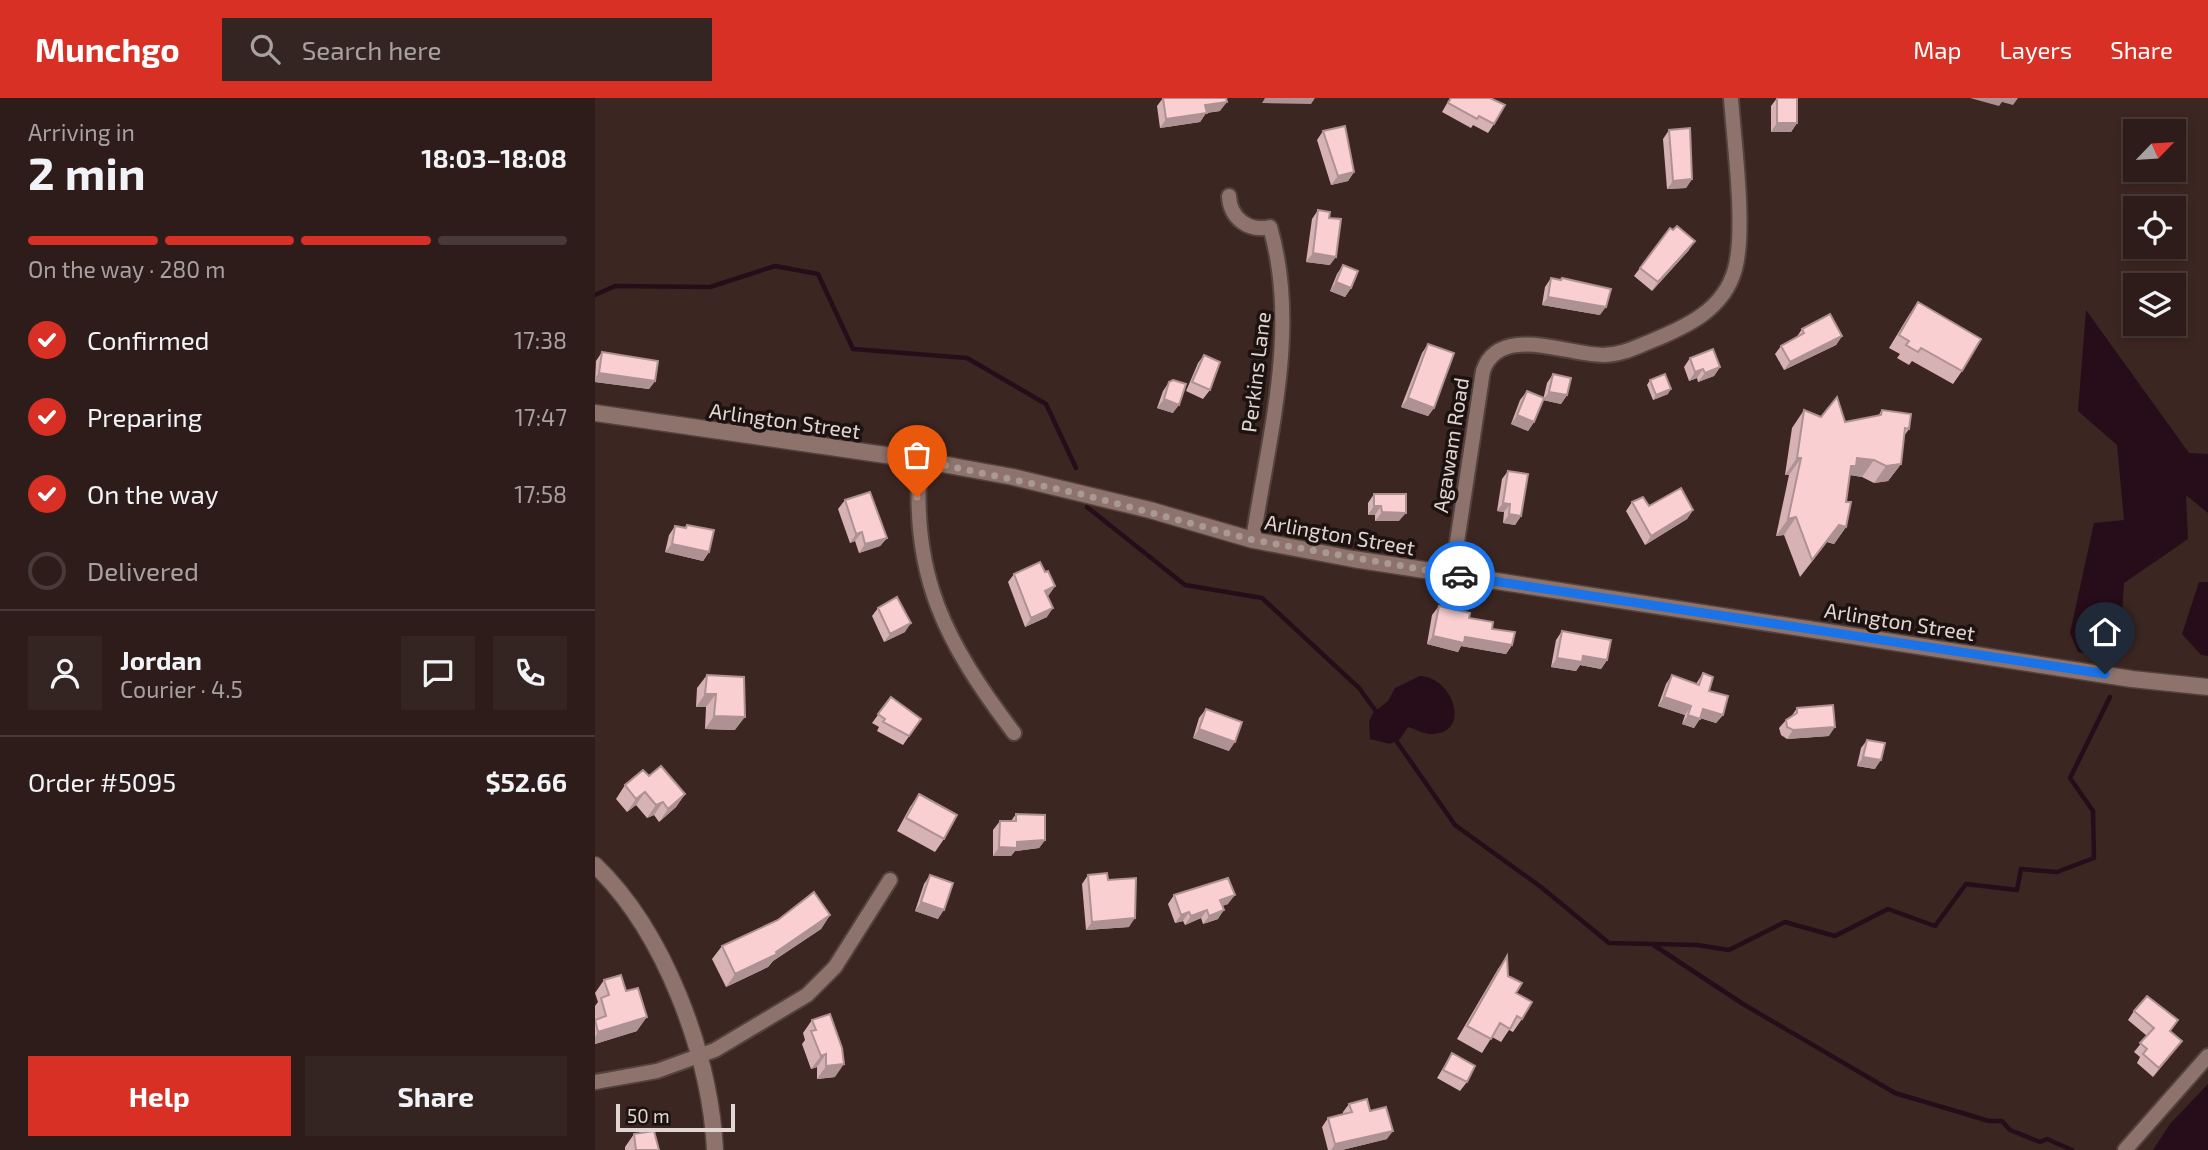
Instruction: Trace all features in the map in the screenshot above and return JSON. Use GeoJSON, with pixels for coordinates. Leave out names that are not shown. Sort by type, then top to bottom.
{"type":"FeatureCollection","features":[{"type":"Feature","properties":{"kind":"street","name":"Agawam Road"},"geometry":{"type":"LineString","coordinates":[[1452,575],[1483,372],[1490,357],[1503,348],[1521,344],[1601,355],[1622,352],[1690,324],[1710,310],[1725,291],[1736,266],[1738,237],[1731,98]]}},
{"type":"Feature","properties":{"kind":"street","name":"Perkins Lane"},"geometry":{"type":"LineString","coordinates":[[1229,196],[1231,209],[1239,220],[1257,228],[1270,227],[1279,262],[1284,306],[1282,351],[1253,540]]}},
{"type":"Feature","properties":{"kind":"street","name":"Arlington Street"},"geometry":{"type":"LineString","coordinates":[[595,412],[920,460],[1013,477],[1137,507],[1253,540],[1452,575],[2132,679],[2208,687]]}},
{"type":"Feature","properties":{"kind":"street"},"geometry":{"type":"LineString","coordinates":[[920,460],[917,515],[921,554],[932,595],[959,652],[1014,733]]}},
{"type":"Feature","properties":{"kind":"street"},"geometry":{"type":"LineString","coordinates":[[595,865],[627,903],[655,945],[699,1056],[713,1113],[715,1150]]}},
{"type":"Feature","properties":{"kind":"street"},"geometry":{"type":"LineString","coordinates":[[595,1082],[657,1071],[699,1056],[771,1019],[807,995],[835,967],[890,880]]}},
{"type":"Feature","properties":{"kind":"street"},"geometry":{"type":"LineString","coordinates":[[2125,1150],[2208,1056]]}},
{"type":"Feature","properties":{"kind":"shaded area"},"geometry":{"type":"Polygon","coordinates":[[[2086,310],[2189,453],[2208,454],[2208,513],[2186,495],[2188,539],[2124,583],[2119,661],[2078,652],[2070,633],[2094,523],[2124,520],[2117,445],[2078,411],[2086,310]]]}},
{"type":"Feature","properties":{"kind":"shaded area"},"geometry":{"type":"Polygon","coordinates":[[[2199,582],[2208,582],[2208,656],[2201,655],[2182,634],[2199,582]]]}},
{"type":"Feature","properties":{"kind":"shaded area"},"geometry":{"type":"Polygon","coordinates":[[[1420,676],[1432,679],[1449,695],[1454,706],[1451,726],[1443,732],[1429,734],[1408,727],[1400,739],[1390,744],[1370,739],[1369,721],[1373,713],[1388,701],[1395,688],[1420,676]]]}},
{"type":"Feature","properties":{"kind":"shaded area"},"geometry":{"type":"Polygon","coordinates":[[[2208,1084],[2208,1150],[2153,1150],[2170,1124],[2208,1084]]]}},
{"type":"Feature","properties":{"kind":"building"},"geometry":{"type":"Polygon","coordinates":[[[1163,98],[1226,98],[1227,102],[1205,105],[1207,113],[1166,119],[1163,98]]]}},
{"type":"Feature","properties":{"kind":"building"},"geometry":{"type":"Polygon","coordinates":[[[1451,98],[1490,98],[1505,105],[1494,124],[1479,116],[1477,119],[1448,103],[1451,98]]]}},
{"type":"Feature","properties":{"kind":"building"},"geometry":{"type":"Polygon","coordinates":[[[1777,98],[1797,98],[1797,123],[1777,123],[1777,98]]]}},
{"type":"Feature","properties":{"kind":"building"},"geometry":{"type":"Polygon","coordinates":[[[1345,126],[1354,172],[1338,176],[1323,131],[1345,126]]]}},
{"type":"Feature","properties":{"kind":"building"},"geometry":{"type":"Polygon","coordinates":[[[1690,128],[1692,179],[1673,181],[1669,130],[1690,128]]]}},
{"type":"Feature","properties":{"kind":"building"},"geometry":{"type":"Polygon","coordinates":[[[1318,210],[1330,212],[1329,218],[1341,219],[1336,257],[1313,253],[1318,210]]]}},
{"type":"Feature","properties":{"kind":"building"},"geometry":{"type":"Polygon","coordinates":[[[1677,226],[1695,241],[1658,282],[1640,268],[1670,228],[1673,230],[1677,226]]]}},
{"type":"Feature","properties":{"kind":"building"},"geometry":{"type":"Polygon","coordinates":[[[1343,265],[1358,271],[1351,288],[1336,282],[1343,265]]]}},
{"type":"Feature","properties":{"kind":"building"},"geometry":{"type":"Polygon","coordinates":[[[1551,278],[1611,289],[1606,307],[1548,297],[1551,278]]]}},
{"type":"Feature","properties":{"kind":"building"},"geometry":{"type":"Polygon","coordinates":[[[1918,302],[1981,339],[1962,371],[1921,348],[1918,352],[1906,345],[1909,341],[1899,335],[1918,302]]]}},
{"type":"Feature","properties":{"kind":"building"},"geometry":{"type":"Polygon","coordinates":[[[1830,314],[1842,336],[1790,362],[1781,346],[1804,333],[1802,329],[1830,314]]]}},
{"type":"Feature","properties":{"kind":"building"},"geometry":{"type":"Polygon","coordinates":[[[1428,344],[1454,353],[1434,408],[1408,398],[1428,344]]]}},
{"type":"Feature","properties":{"kind":"building"},"geometry":{"type":"Polygon","coordinates":[[[1713,349],[1720,367],[1705,373],[1703,369],[1695,372],[1690,358],[1713,349]]]}},
{"type":"Feature","properties":{"kind":"building"},"geometry":{"type":"Polygon","coordinates":[[[602,352],[658,361],[655,381],[599,373],[602,352]]]}},
{"type":"Feature","properties":{"kind":"building"},"geometry":{"type":"Polygon","coordinates":[[[1204,355],[1220,362],[1210,390],[1192,382],[1204,355]]]}},
{"type":"Feature","properties":{"kind":"building"},"geometry":{"type":"Polygon","coordinates":[[[1553,374],[1571,378],[1567,395],[1549,392],[1553,374]]]}},
{"type":"Feature","properties":{"kind":"building"},"geometry":{"type":"Polygon","coordinates":[[[1665,374],[1671,389],[1656,395],[1650,380],[1665,374]]]}},
{"type":"Feature","properties":{"kind":"building"},"geometry":{"type":"Polygon","coordinates":[[[1173,380],[1186,384],[1179,405],[1164,399],[1169,382],[1173,380]]]}},
{"type":"Feature","properties":{"kind":"building"},"geometry":{"type":"Polygon","coordinates":[[[1527,391],[1544,398],[1534,422],[1517,415],[1527,391]]]}},
{"type":"Feature","properties":{"kind":"building"},"geometry":{"type":"Polygon","coordinates":[[[1837,397],[1845,422],[1881,415],[1882,410],[1911,414],[1909,429],[1905,428],[1901,464],[1886,466],[1874,460],[1857,458],[1856,466],[1851,466],[1846,502],[1851,502],[1846,527],[1839,525],[1812,560],[1796,517],[1788,519],[1801,458],[1797,458],[1804,410],[1821,417],[1837,397]]]}},
{"type":"Feature","properties":{"kind":"building"},"geometry":{"type":"Polygon","coordinates":[[[1508,471],[1528,474],[1521,516],[1509,514],[1510,504],[1503,503],[1508,471]]]}},
{"type":"Feature","properties":{"kind":"building"},"geometry":{"type":"Polygon","coordinates":[[[1681,488],[1693,510],[1651,536],[1632,502],[1643,497],[1649,506],[1681,488]]]}},
{"type":"Feature","properties":{"kind":"building"},"geometry":{"type":"Polygon","coordinates":[[[870,492],[887,538],[865,544],[862,532],[856,534],[845,500],[870,492]]]}},
{"type":"Feature","properties":{"kind":"building"},"geometry":{"type":"Polygon","coordinates":[[[1374,494],[1406,494],[1406,513],[1382,512],[1381,506],[1374,506],[1374,494]]]}},
{"type":"Feature","properties":{"kind":"building"},"geometry":{"type":"Polygon","coordinates":[[[687,525],[714,530],[709,552],[672,544],[675,526],[686,528],[687,525]]]}},
{"type":"Feature","properties":{"kind":"building"},"geometry":{"type":"Polygon","coordinates":[[[1040,562],[1055,586],[1045,591],[1053,608],[1031,618],[1014,574],[1040,562]]]}},
{"type":"Feature","properties":{"kind":"building"},"geometry":{"type":"Polygon","coordinates":[[[897,597],[911,623],[890,634],[878,608],[897,597]]]}},
{"type":"Feature","properties":{"kind":"building"},"geometry":{"type":"Polygon","coordinates":[[[1439,606],[1470,613],[1469,618],[1493,622],[1492,629],[1515,632],[1512,645],[1465,637],[1464,643],[1433,636],[1439,606]]]}},
{"type":"Feature","properties":{"kind":"building"},"geometry":{"type":"Polygon","coordinates":[[[1562,631],[1611,640],[1607,660],[1583,656],[1582,662],[1557,658],[1562,631]]]}},
{"type":"Feature","properties":{"kind":"building"},"geometry":{"type":"Polygon","coordinates":[[[1703,673],[1713,677],[1709,691],[1728,696],[1723,715],[1703,709],[1700,719],[1688,715],[1691,706],[1664,697],[1672,675],[1699,685],[1703,673]]]}},
{"type":"Feature","properties":{"kind":"building"},"geometry":{"type":"Polygon","coordinates":[[[707,675],[744,677],[745,717],[714,716],[716,694],[705,694],[707,675]]]}},
{"type":"Feature","properties":{"kind":"building"},"geometry":{"type":"Polygon","coordinates":[[[891,697],[921,719],[909,736],[883,722],[885,719],[878,714],[891,697]]]}},
{"type":"Feature","properties":{"kind":"building"},"geometry":{"type":"Polygon","coordinates":[[[1833,705],[1835,727],[1793,730],[1787,727],[1786,720],[1797,713],[1797,708],[1833,705]]]}},
{"type":"Feature","properties":{"kind":"building"},"geometry":{"type":"Polygon","coordinates":[[[1206,709],[1242,722],[1235,742],[1199,729],[1206,709]]]}},
{"type":"Feature","properties":{"kind":"building"},"geometry":{"type":"Polygon","coordinates":[[[1867,740],[1885,743],[1881,760],[1863,757],[1867,740]]]}},
{"type":"Feature","properties":{"kind":"building"},"geometry":{"type":"Polygon","coordinates":[[[661,766],[685,794],[668,809],[663,802],[656,805],[645,792],[636,799],[625,785],[643,770],[649,776],[661,766]]]}},
{"type":"Feature","properties":{"kind":"building"},"geometry":{"type":"Polygon","coordinates":[[[919,794],[957,815],[944,839],[906,818],[919,794]]]}},
{"type":"Feature","properties":{"kind":"building"},"geometry":{"type":"Polygon","coordinates":[[[1016,814],[1045,815],[1045,840],[1017,842],[1017,848],[999,847],[1000,821],[1016,821],[1016,814]]]}},
{"type":"Feature","properties":{"kind":"building"},"geometry":{"type":"Polygon","coordinates":[[[1107,873],[1108,880],[1136,878],[1135,918],[1092,922],[1088,875],[1107,873]]]}},
{"type":"Feature","properties":{"kind":"building"},"geometry":{"type":"Polygon","coordinates":[[[930,875],[953,883],[944,910],[921,902],[930,875]]]}},
{"type":"Feature","properties":{"kind":"building"},"geometry":{"type":"Polygon","coordinates":[[[1228,878],[1235,895],[1220,900],[1224,910],[1209,916],[1207,910],[1191,916],[1189,912],[1181,915],[1174,895],[1228,878]]]}},
{"type":"Feature","properties":{"kind":"building"},"geometry":{"type":"Polygon","coordinates":[[[814,892],[830,915],[776,952],[777,954],[735,974],[722,946],[778,920],[814,892]]]}},
{"type":"Feature","properties":{"kind":"building"},"geometry":{"type":"Polygon","coordinates":[[[1507,956],[1508,976],[1522,983],[1516,993],[1532,1002],[1522,1019],[1517,1016],[1510,1029],[1500,1023],[1491,1039],[1467,1026],[1507,956]]]}},
{"type":"Feature","properties":{"kind":"building"},"geometry":{"type":"Polygon","coordinates":[[[621,975],[626,991],[638,988],[647,1017],[598,1032],[595,1020],[606,1016],[601,998],[609,995],[604,980],[621,975]]]}},
{"type":"Feature","properties":{"kind":"building"},"geometry":{"type":"Polygon","coordinates":[[[2147,996],[2178,1020],[2170,1031],[2182,1041],[2159,1068],[2143,1054],[2147,1049],[2140,1043],[2154,1028],[2134,1011],[2147,996]]]}},
{"type":"Feature","properties":{"kind":"building"},"geometry":{"type":"Polygon","coordinates":[[[830,1014],[842,1048],[844,1064],[826,1066],[826,1054],[821,1056],[811,1031],[816,1030],[812,1020],[830,1014]]]}},
{"type":"Feature","properties":{"kind":"building"},"geometry":{"type":"Polygon","coordinates":[[[1452,1053],[1475,1066],[1467,1082],[1443,1070],[1452,1053]]]}},
{"type":"Feature","properties":{"kind":"building"},"geometry":{"type":"Polygon","coordinates":[[[1367,1099],[1370,1111],[1386,1107],[1393,1131],[1335,1144],[1328,1118],[1352,1112],[1349,1104],[1367,1099]]]}},
{"type":"Feature","properties":{"kind":"building"},"geometry":{"type":"Polygon","coordinates":[[[654,1131],[659,1150],[636,1150],[634,1134],[654,1131]]]}},
{"type":"Feature","properties":{"kind":"waterway"},"geometry":{"type":"LineString","coordinates":[[595,295],[615,286],[710,287],[775,266],[818,274],[853,349],[967,358],[1046,404],[1076,468]]}},
{"type":"Feature","properties":{"kind":"waterway"},"geometry":{"type":"LineString","coordinates":[[1087,507],[1185,585],[1262,598],[1359,688],[1378,714]]}},
{"type":"Feature","properties":{"kind":"waterway"},"geometry":{"type":"LineString","coordinates":[[1395,739],[1455,825],[1541,887],[1609,943],[1697,945],[1729,950],[1785,922],[1835,936],[1888,909],[1935,926],[1966,884],[2017,890],[2021,869],[2057,872],[2094,858],[2093,811],[2070,778],[2110,697]]}},
{"type":"Feature","properties":{"kind":"waterway"},"geometry":{"type":"LineString","coordinates":[[1652,944],[1743,1004],[1895,1093],[1989,1121],[2002,1121],[2010,1130],[2040,1142],[2047,1139],[2072,1150]]}},
{"type":"Feature","properties":{"kind":"way so far"},"geometry":{"type":"LineString","coordinates":[[917,497],[920,460],[1013,477],[1150,510],[1253,540],[1460,576]]}},
{"type":"Feature","properties":{"kind":"route"},"geometry":{"type":"LineString","coordinates":[[1460,576],[2105,674]]}}]}
